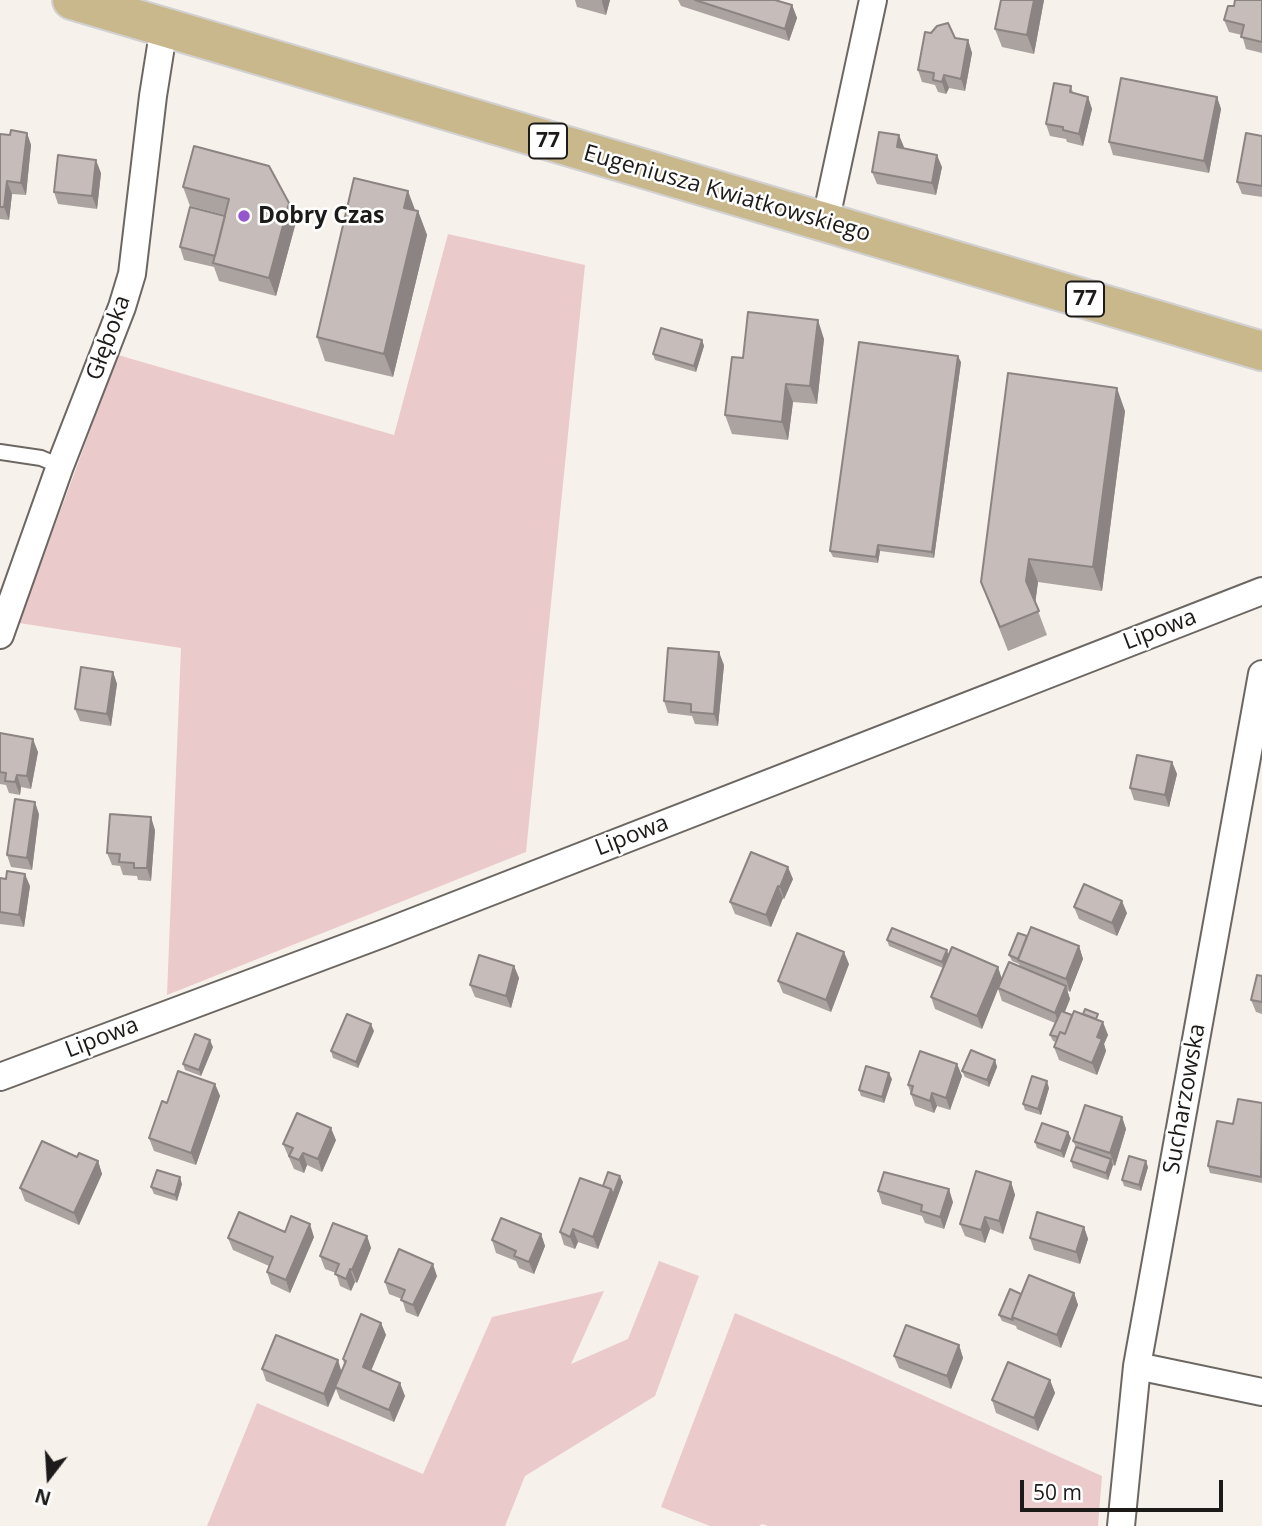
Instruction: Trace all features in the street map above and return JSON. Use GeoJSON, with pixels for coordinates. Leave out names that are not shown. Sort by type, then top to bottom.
{"type":"FeatureCollection","features":[{"type":"Feature","properties":{"kind":"main road","name":"Eugeniusza Kwiatkowskiego"},"geometry":{"type":"LineString","coordinates":[[72,0],[151,16],[825,223],[1262,351]]}},
{"type":"Feature","properties":{"kind":"street"},"geometry":{"type":"LineString","coordinates":[[825,223],[873,0]]}},
{"type":"Feature","properties":{"kind":"street","name":"Głęboka"},"geometry":{"type":"LineString","coordinates":[[0,635],[132,274],[153,96],[151,16]]}},
{"type":"Feature","properties":{"kind":"street","name":"Lipowa"},"geometry":{"type":"LineString","coordinates":[[0,1077],[382,934],[1262,591]]}},
{"type":"Feature","properties":{"kind":"street","name":"Sucharzowska"},"geometry":{"type":"LineString","coordinates":[[1121,1526],[1136,1366],[1262,674]]}},
{"type":"Feature","properties":{"kind":"street"},"geometry":{"type":"LineString","coordinates":[[1136,1366],[1262,1392]]}},
{"type":"Feature","properties":{"kind":"lane"},"geometry":{"type":"LineString","coordinates":[[0,452],[41,458],[60,466]]}},
{"type":"Feature","properties":{"kind":"shaded area"},"geometry":{"type":"Polygon","coordinates":[[[448,234],[585,265],[526,852],[167,995],[181,648],[19,623],[118,355],[394,435],[448,234]]]}},
{"type":"Feature","properties":{"kind":"shaded area"},"geometry":{"type":"Polygon","coordinates":[[[659,1261],[699,1276],[655,1396],[525,1476],[505,1526],[207,1526],[257,1403],[423,1474],[492,1317],[604,1291],[571,1364],[628,1339],[659,1261]]]}},
{"type":"Feature","properties":{"kind":"shaded area"},"geometry":{"type":"Polygon","coordinates":[[[735,1313],[1102,1476],[1098,1526],[710,1526],[661,1507],[735,1313]]]}},
{"type":"Feature","properties":{"kind":"building"},"geometry":{"type":"Polygon","coordinates":[[[695,0],[775,0],[792,5],[785,29],[695,0]]]}},
{"type":"Feature","properties":{"kind":"building"},"geometry":{"type":"Polygon","coordinates":[[[1001,0],[1034,0],[1027,35],[995,29],[1001,0]]]}},
{"type":"Feature","properties":{"kind":"building"},"geometry":{"type":"Polygon","coordinates":[[[1235,0],[1262,0],[1262,42],[1241,37],[1244,25],[1224,20],[1228,6],[1234,6],[1235,0]]]}},
{"type":"Feature","properties":{"kind":"building"},"geometry":{"type":"Polygon","coordinates":[[[948,23],[955,38],[968,40],[961,79],[944,75],[942,82],[933,80],[934,73],[918,70],[925,32],[931,33],[937,26],[948,23]]]}},
{"type":"Feature","properties":{"kind":"building"},"geometry":{"type":"Polygon","coordinates":[[[1121,78],[1217,97],[1204,161],[1109,142],[1121,78]]]}},
{"type":"Feature","properties":{"kind":"building"},"geometry":{"type":"Polygon","coordinates":[[[1054,83],[1071,86],[1070,92],[1088,97],[1079,134],[1046,124],[1054,83]]]}},
{"type":"Feature","properties":{"kind":"building"},"geometry":{"type":"Polygon","coordinates":[[[11,130],[27,133],[21,183],[7,181],[4,207],[0,207],[0,134],[10,135],[11,130]]]}},
{"type":"Feature","properties":{"kind":"building"},"geometry":{"type":"Polygon","coordinates":[[[879,132],[899,135],[897,147],[937,155],[932,183],[872,172],[879,132]]]}},
{"type":"Feature","properties":{"kind":"building"},"geometry":{"type":"Polygon","coordinates":[[[1246,133],[1262,136],[1262,186],[1237,182],[1246,133]]]}},
{"type":"Feature","properties":{"kind":"building"},"geometry":{"type":"Polygon","coordinates":[[[194,146],[269,166],[289,203],[269,278],[213,263],[229,199],[183,187],[194,146]]]}},
{"type":"Feature","properties":{"kind":"building"},"geometry":{"type":"Polygon","coordinates":[[[58,155],[96,160],[92,196],[54,192],[58,155]]]}},
{"type":"Feature","properties":{"kind":"building"},"geometry":{"type":"Polygon","coordinates":[[[354,178],[408,191],[404,208],[418,211],[384,354],[317,337],[354,178]]]}},
{"type":"Feature","properties":{"kind":"building"},"geometry":{"type":"Polygon","coordinates":[[[190,207],[225,216],[215,256],[180,247],[190,207]]]}},
{"type":"Feature","properties":{"kind":"building"},"geometry":{"type":"Polygon","coordinates":[[[748,312],[818,320],[810,386],[786,384],[782,422],[725,415],[732,357],[743,358],[748,312]]]}},
{"type":"Feature","properties":{"kind":"building"},"geometry":{"type":"Polygon","coordinates":[[[661,328],[702,340],[694,366],[653,354],[661,328]]]}},
{"type":"Feature","properties":{"kind":"building"},"geometry":{"type":"Polygon","coordinates":[[[859,342],[958,356],[932,552],[878,545],[876,557],[830,551],[859,342]]]}},
{"type":"Feature","properties":{"kind":"building"},"geometry":{"type":"Polygon","coordinates":[[[1008,373],[1117,388],[1093,567],[1029,559],[1026,581],[1039,611],[1000,627],[981,582],[1008,373]]]}},
{"type":"Feature","properties":{"kind":"building"},"geometry":{"type":"Polygon","coordinates":[[[668,648],[719,652],[714,714],[691,712],[691,704],[664,701],[668,648]]]}},
{"type":"Feature","properties":{"kind":"building"},"geometry":{"type":"Polygon","coordinates":[[[81,667],[113,672],[107,714],[75,709],[81,667]]]}},
{"type":"Feature","properties":{"kind":"building"},"geometry":{"type":"Polygon","coordinates":[[[0,733],[33,739],[27,776],[17,775],[15,782],[5,781],[6,773],[0,772],[0,733]]]}},
{"type":"Feature","properties":{"kind":"building"},"geometry":{"type":"Polygon","coordinates":[[[1137,755],[1172,762],[1165,795],[1130,788],[1137,755]]]}},
{"type":"Feature","properties":{"kind":"building"},"geometry":{"type":"Polygon","coordinates":[[[15,799],[35,802],[27,858],[7,855],[15,799]]]}},
{"type":"Feature","properties":{"kind":"building"},"geometry":{"type":"Polygon","coordinates":[[[110,814],[151,817],[147,868],[134,868],[134,863],[119,862],[120,854],[107,853],[110,814]]]}},
{"type":"Feature","properties":{"kind":"building"},"geometry":{"type":"Polygon","coordinates":[[[751,852],[788,867],[766,915],[730,902],[751,852]]]}},
{"type":"Feature","properties":{"kind":"building"},"geometry":{"type":"Polygon","coordinates":[[[7,871],[25,874],[19,915],[0,912],[0,878],[6,879],[7,871]]]}},
{"type":"Feature","properties":{"kind":"building"},"geometry":{"type":"Polygon","coordinates":[[[1084,884],[1122,901],[1112,923],[1074,907],[1084,884]]]}},
{"type":"Feature","properties":{"kind":"building"},"geometry":{"type":"Polygon","coordinates":[[[1031,927],[1079,946],[1066,979],[1018,960],[1031,927]]]}},
{"type":"Feature","properties":{"kind":"building"},"geometry":{"type":"Polygon","coordinates":[[[892,928],[947,950],[942,962],[887,940],[892,928]]]}},
{"type":"Feature","properties":{"kind":"building"},"geometry":{"type":"Polygon","coordinates":[[[797,933],[844,952],[826,1000],[778,981],[797,933]]]}},
{"type":"Feature","properties":{"kind":"building"},"geometry":{"type":"Polygon","coordinates":[[[1018,933],[1027,936],[1018,959],[1009,955],[1018,933]]]}},
{"type":"Feature","properties":{"kind":"building"},"geometry":{"type":"Polygon","coordinates":[[[952,947],[998,967],[977,1016],[931,997],[952,947]]]}},
{"type":"Feature","properties":{"kind":"building"},"geometry":{"type":"Polygon","coordinates":[[[479,955],[514,966],[506,996],[470,985],[479,955]]]}},
{"type":"Feature","properties":{"kind":"building"},"geometry":{"type":"Polygon","coordinates":[[[1009,962],[1066,986],[1055,1013],[998,988],[1009,962]]]}},
{"type":"Feature","properties":{"kind":"building"},"geometry":{"type":"Polygon","coordinates":[[[1257,975],[1262,976],[1262,1002],[1251,1000],[1257,975]]]}},
{"type":"Feature","properties":{"kind":"building"},"geometry":{"type":"Polygon","coordinates":[[[1085,1009],[1098,1014],[1096,1019],[1083,1014],[1085,1009]]]}},
{"type":"Feature","properties":{"kind":"building"},"geometry":{"type":"Polygon","coordinates":[[[1061,1011],[1072,1015],[1065,1034],[1060,1032],[1058,1037],[1050,1035],[1061,1011]]]}},
{"type":"Feature","properties":{"kind":"building"},"geometry":{"type":"Polygon","coordinates":[[[1074,1011],[1103,1022],[1097,1037],[1102,1039],[1092,1063],[1054,1047],[1060,1032],[1065,1034],[1074,1011]]]}},
{"type":"Feature","properties":{"kind":"building"},"geometry":{"type":"Polygon","coordinates":[[[347,1014],[371,1024],[356,1062],[331,1051],[347,1014]]]}},
{"type":"Feature","properties":{"kind":"building"},"geometry":{"type":"Polygon","coordinates":[[[195,1034],[210,1040],[199,1070],[183,1064],[195,1034]]]}},
{"type":"Feature","properties":{"kind":"building"},"geometry":{"type":"Polygon","coordinates":[[[971,1050],[995,1060],[987,1080],[962,1071],[971,1050]]]}},
{"type":"Feature","properties":{"kind":"building"},"geometry":{"type":"Polygon","coordinates":[[[920,1051],[957,1064],[946,1098],[932,1093],[930,1101],[911,1094],[913,1086],[908,1085],[920,1051]]]}},
{"type":"Feature","properties":{"kind":"building"},"geometry":{"type":"Polygon","coordinates":[[[866,1066],[889,1073],[882,1097],[859,1090],[866,1066]]]}},
{"type":"Feature","properties":{"kind":"building"},"geometry":{"type":"Polygon","coordinates":[[[178,1071],[215,1084],[191,1153],[149,1138],[162,1101],[167,1103],[178,1071]]]}},
{"type":"Feature","properties":{"kind":"building"},"geometry":{"type":"Polygon","coordinates":[[[1032,1076],[1047,1081],[1038,1109],[1023,1104],[1032,1076]]]}},
{"type":"Feature","properties":{"kind":"building"},"geometry":{"type":"Polygon","coordinates":[[[1238,1099],[1262,1103],[1261,1177],[1208,1166],[1217,1121],[1233,1124],[1238,1099]]]}},
{"type":"Feature","properties":{"kind":"building"},"geometry":{"type":"Polygon","coordinates":[[[1085,1105],[1122,1117],[1110,1153],[1073,1141],[1085,1105]]]}},
{"type":"Feature","properties":{"kind":"building"},"geometry":{"type":"Polygon","coordinates":[[[297,1113],[331,1128],[318,1159],[303,1153],[299,1160],[289,1156],[293,1148],[283,1144],[297,1113]]]}},
{"type":"Feature","properties":{"kind":"building"},"geometry":{"type":"Polygon","coordinates":[[[1042,1123],[1068,1132],[1061,1151],[1035,1142],[1042,1123]]]}},
{"type":"Feature","properties":{"kind":"building"},"geometry":{"type":"Polygon","coordinates":[[[42,1141],[77,1157],[79,1153],[98,1161],[74,1213],[20,1188],[42,1141]]]}},
{"type":"Feature","properties":{"kind":"building"},"geometry":{"type":"Polygon","coordinates":[[[1076,1147],[1111,1159],[1106,1173],[1071,1161],[1076,1147]]]}},
{"type":"Feature","properties":{"kind":"building"},"geometry":{"type":"Polygon","coordinates":[[[1129,1156],[1146,1161],[1139,1185],[1122,1180],[1129,1156]]]}},
{"type":"Feature","properties":{"kind":"building"},"geometry":{"type":"Polygon","coordinates":[[[157,1170],[180,1177],[175,1195],[151,1187],[157,1170]]]}},
{"type":"Feature","properties":{"kind":"building"},"geometry":{"type":"Polygon","coordinates":[[[976,1171],[1011,1182],[999,1221],[985,1217],[981,1230],[960,1224],[976,1171]]]}},
{"type":"Feature","properties":{"kind":"building"},"geometry":{"type":"Polygon","coordinates":[[[608,1172],[620,1176],[613,1195],[611,1189],[603,1186],[608,1172]]]}},
{"type":"Feature","properties":{"kind":"building"},"geometry":{"type":"Polygon","coordinates":[[[884,1172],[949,1189],[940,1217],[921,1211],[922,1205],[878,1191],[884,1172]]]}},
{"type":"Feature","properties":{"kind":"building"},"geometry":{"type":"Polygon","coordinates":[[[580,1178],[611,1189],[593,1237],[573,1229],[570,1237],[560,1232],[580,1178]]]}},
{"type":"Feature","properties":{"kind":"building"},"geometry":{"type":"Polygon","coordinates":[[[239,1212],[285,1232],[291,1216],[310,1224],[286,1280],[267,1272],[273,1257],[228,1238],[239,1212]]]}},
{"type":"Feature","properties":{"kind":"building"},"geometry":{"type":"Polygon","coordinates":[[[1037,1212],[1084,1227],[1076,1252],[1030,1238],[1037,1212]]]}},
{"type":"Feature","properties":{"kind":"building"},"geometry":{"type":"Polygon","coordinates":[[[501,1218],[541,1234],[529,1262],[514,1256],[516,1251],[492,1240],[501,1218]]]}},
{"type":"Feature","properties":{"kind":"building"},"geometry":{"type":"Polygon","coordinates":[[[333,1223],[367,1236],[346,1279],[335,1274],[339,1264],[320,1256],[333,1223]]]}},
{"type":"Feature","properties":{"kind":"building"},"geometry":{"type":"Polygon","coordinates":[[[399,1249],[433,1264],[413,1305],[401,1300],[405,1290],[385,1282],[399,1249]]]}},
{"type":"Feature","properties":{"kind":"building"},"geometry":{"type":"Polygon","coordinates":[[[1029,1275],[1074,1293],[1057,1335],[1012,1317],[1029,1275]]]}},
{"type":"Feature","properties":{"kind":"building"},"geometry":{"type":"Polygon","coordinates":[[[1010,1289],[1021,1294],[1013,1320],[999,1315],[1010,1289]]]}},
{"type":"Feature","properties":{"kind":"building"},"geometry":{"type":"Polygon","coordinates":[[[361,1314],[381,1323],[363,1367],[400,1383],[389,1410],[335,1387],[361,1314]]]}},
{"type":"Feature","properties":{"kind":"building"},"geometry":{"type":"Polygon","coordinates":[[[906,1325],[959,1345],[947,1376],[894,1356],[906,1325]]]}},
{"type":"Feature","properties":{"kind":"building"},"geometry":{"type":"Polygon","coordinates":[[[276,1335],[338,1360],[324,1394],[262,1369],[276,1335]]]}},
{"type":"Feature","properties":{"kind":"building"},"geometry":{"type":"Polygon","coordinates":[[[1008,1362],[1050,1380],[1034,1418],[992,1400],[1008,1362]]]}},
{"type":"Feature","properties":{"kind":"place","name":"Dobry Czas"},"geometry":{"type":"Point","coordinates":[244,216]}}]}
